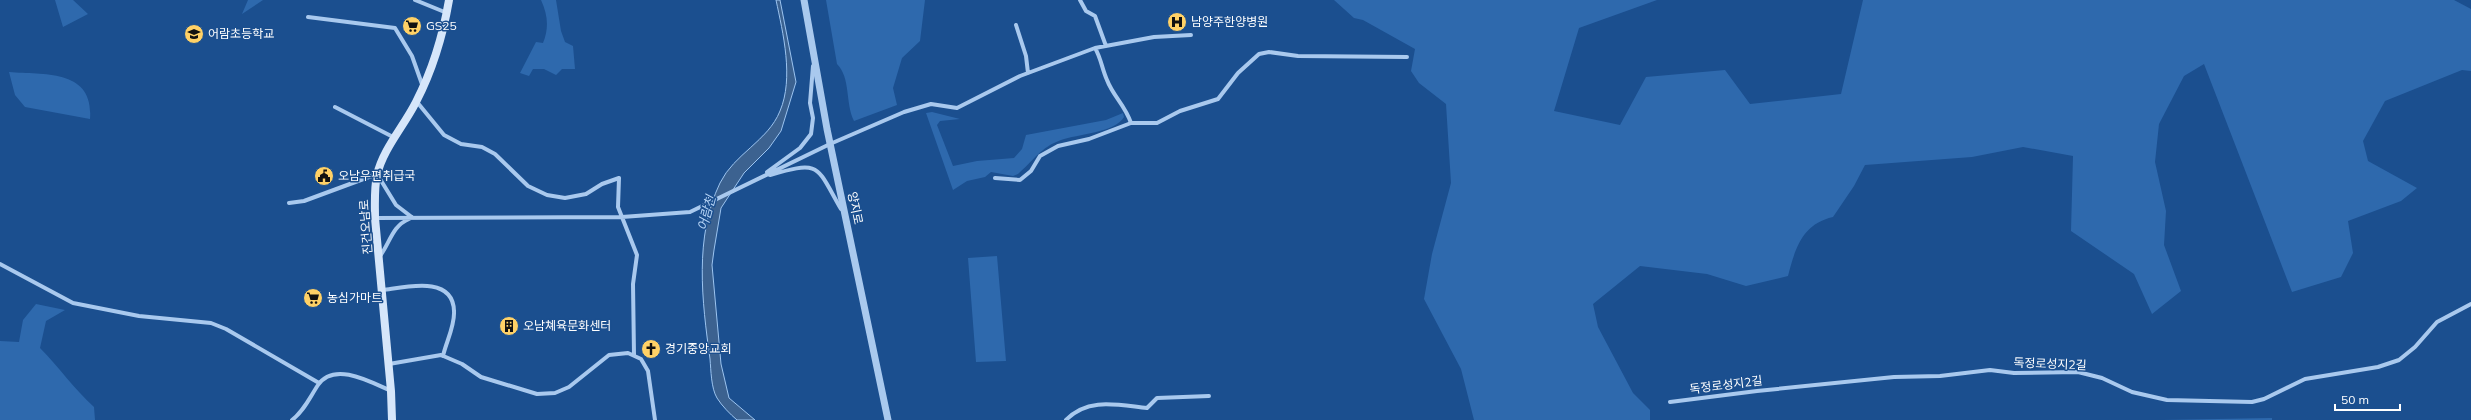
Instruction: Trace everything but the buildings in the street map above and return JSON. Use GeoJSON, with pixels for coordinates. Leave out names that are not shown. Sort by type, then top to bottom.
{"type":"FeatureCollection","features":[{"type":"Feature","properties":{"kind":"main road","name":"진건오남로"},"geometry":{"type":"LineString","coordinates":[[392,420],[383,290],[375,218],[377,174],[395,138],[417,102],[441,38],[449,0]]}},
{"type":"Feature","properties":{"kind":"street"},"geometry":{"type":"LineString","coordinates":[[415,0],[447,13]]}},
{"type":"Feature","properties":{"kind":"street","name":"양지로"},"geometry":{"type":"LineString","coordinates":[[804,0],[830,144],[888,420]]}},
{"type":"Feature","properties":{"kind":"street"},"geometry":{"type":"LineString","coordinates":[[1080,0],[1086,11],[1095,16],[1106,46]]}},
{"type":"Feature","properties":{"kind":"street"},"geometry":{"type":"LineString","coordinates":[[308,17],[395,28],[412,56],[423,87]]}},
{"type":"Feature","properties":{"kind":"street"},"geometry":{"type":"LineString","coordinates":[[1016,25],[1024,49],[1028,73]]}},
{"type":"Feature","properties":{"kind":"street"},"geometry":{"type":"LineString","coordinates":[[375,218],[622,217],[690,212],[830,144],[904,112],[931,104],[957,108],[1028,73],[1095,48],[1154,37],[1191,35]]}},
{"type":"Feature","properties":{"kind":"street"},"geometry":{"type":"LineString","coordinates":[[1095,48],[1102,60],[1106,79],[1125,106],[1131,123]]}},
{"type":"Feature","properties":{"kind":"street"},"geometry":{"type":"LineString","coordinates":[[995,178],[1020,180],[1031,171],[1040,156],[1048,150],[1068,143],[1089,139],[1131,123],[1157,123],[1180,111],[1218,99],[1238,73],[1259,54],[1269,52],[1298,56],[1407,57]]}},
{"type":"Feature","properties":{"kind":"street"},"geometry":{"type":"LineString","coordinates":[[758,178],[800,148],[811,134],[812,118],[810,103],[814,59]]}},
{"type":"Feature","properties":{"kind":"street"},"geometry":{"type":"LineString","coordinates":[[417,102],[444,135],[461,144],[482,147],[495,154],[528,186],[547,195],[565,198],[586,194],[602,184],[619,178],[618,207],[638,256],[633,284],[634,355]]}},
{"type":"Feature","properties":{"kind":"street"},"geometry":{"type":"LineString","coordinates":[[335,107],[395,138]]}},
{"type":"Feature","properties":{"kind":"street"},"geometry":{"type":"LineString","coordinates":[[758,178],[797,167],[812,167],[820,172],[845,215]]}},
{"type":"Feature","properties":{"kind":"street"},"geometry":{"type":"LineString","coordinates":[[289,203],[304,201],[377,174],[396,205],[413,218]]}},
{"type":"Feature","properties":{"kind":"street"},"geometry":{"type":"LineString","coordinates":[[380,256],[401,222],[413,218]]}},
{"type":"Feature","properties":{"kind":"street"},"geometry":{"type":"LineString","coordinates":[[0,264],[73,303],[139,316],[211,323],[250,341],[319,383]]}},
{"type":"Feature","properties":{"kind":"street"},"geometry":{"type":"LineString","coordinates":[[383,290],[436,286],[446,293],[451,299],[454,311],[443,356]]}},
{"type":"Feature","properties":{"kind":"street","name":"독정로성지2길"},"geometry":{"type":"LineString","coordinates":[[1670,402],[1757,390],[1894,378],[1940,376],[1990,370],[2014,373],[2078,372],[2102,378],[2132,392],[2167,400],[2252,402],[2264,399],[2305,379],[2378,367],[2399,360],[2415,347],[2437,322],[2471,304]]}},
{"type":"Feature","properties":{"kind":"street"},"geometry":{"type":"LineString","coordinates":[[389,364],[443,356],[462,364],[482,377],[537,394],[555,393],[569,387],[609,355],[628,353],[641,359],[648,371],[655,420]]}},
{"type":"Feature","properties":{"kind":"street"},"geometry":{"type":"LineString","coordinates":[[292,420],[305,406],[319,383],[331,375],[351,375],[391,391]]}},
{"type":"Feature","properties":{"kind":"street"},"geometry":{"type":"LineString","coordinates":[[1066,420],[1085,406],[1105,404],[1147,408],[1157,398],[1209,396]]}},
{"type":"Feature","properties":{"kind":"shaded area"},"geometry":{"type":"Polygon","coordinates":[[[55,0],[73,0],[88,14],[63,27],[55,0]]]}},
{"type":"Feature","properties":{"kind":"shaded area"},"geometry":{"type":"Polygon","coordinates":[[[248,0],[263,0],[242,14],[248,0]]]}},
{"type":"Feature","properties":{"kind":"shaded area"},"geometry":{"type":"Polygon","coordinates":[[[541,0],[556,0],[561,31],[565,42],[573,46],[575,69],[562,69],[556,75],[544,69],[533,69],[529,76],[520,73],[536,42],[543,43],[547,27],[545,11],[541,0]]]}},
{"type":"Feature","properties":{"kind":"shaded area"},"geometry":{"type":"Polygon","coordinates":[[[776,0],[780,0],[796,82],[781,131],[769,148],[744,173],[721,208],[712,265],[721,364],[729,398],[755,420],[737,420],[719,401],[712,384],[703,292],[703,247],[706,225],[720,183],[726,173],[742,155],[768,131],[775,122],[784,98],[787,70],[786,56],[776,0]]]}},
{"type":"Feature","properties":{"kind":"shaded area"},"geometry":{"type":"Polygon","coordinates":[[[826,0],[925,0],[920,41],[902,58],[893,88],[897,105],[854,121],[851,114],[844,76],[837,64],[826,0]]]}},
{"type":"Feature","properties":{"kind":"shaded area"},"geometry":{"type":"Polygon","coordinates":[[[1334,0],[1657,0],[1579,28],[1554,111],[1620,125],[1646,77],[1725,70],[1750,104],[1841,94],[1863,0],[2454,0],[2471,9],[2471,71],[2462,70],[2385,101],[2363,141],[2368,161],[2417,188],[2401,201],[2348,221],[2353,253],[2341,277],[2292,292],[2204,64],[2184,76],[2159,124],[2155,162],[2166,211],[2164,245],[2181,291],[2152,314],[2134,274],[2071,231],[2073,156],[2023,147],[1972,157],[1865,165],[1854,186],[1833,217],[1822,220],[1814,225],[1802,239],[1797,247],[1788,276],[1746,286],[1707,274],[1640,266],[1593,304],[1598,327],[1633,393],[1650,410],[1650,420],[1474,420],[1461,369],[1424,299],[1432,254],[1451,183],[1446,104],[1419,83],[1411,71],[1415,49],[1363,20],[1354,18],[1334,0]]]}},
{"type":"Feature","properties":{"kind":"shaded area"},"geometry":{"type":"Polygon","coordinates":[[[9,72],[52,75],[76,83],[84,91],[89,103],[90,119],[25,107],[15,95],[9,72]]]}},
{"type":"Feature","properties":{"kind":"shaded area"},"geometry":{"type":"Polygon","coordinates":[[[932,112],[960,119],[940,121],[937,125],[953,166],[977,161],[1014,158],[1022,149],[1026,135],[1106,120],[1123,113],[1124,117],[1113,126],[1104,130],[1061,140],[1048,146],[1018,174],[1013,176],[991,172],[985,177],[967,181],[953,190],[926,113],[932,112]]]}},
{"type":"Feature","properties":{"kind":"shaded area"},"geometry":{"type":"Polygon","coordinates":[[[997,256],[1006,361],[976,362],[968,258],[997,256]]]}},
{"type":"Feature","properties":{"kind":"shaded area"},"geometry":{"type":"Polygon","coordinates":[[[36,304],[65,310],[46,321],[40,348],[94,407],[95,420],[0,420],[0,341],[19,342],[23,320],[36,304]]]}},
{"type":"Feature","properties":{"kind":"shaded area"},"geometry":{"type":"Polygon","coordinates":[[[2272,418],[2272,420],[2162,420],[2272,418]]]}},
{"type":"Feature","properties":{"kind":"place","name":"남양주한양병원"},"geometry":{"type":"Point","coordinates":[1177,22]}},
{"type":"Feature","properties":{"kind":"place","name":"GS25"},"geometry":{"type":"Point","coordinates":[412,26]}},
{"type":"Feature","properties":{"kind":"place","name":"어람초등학교"},"geometry":{"type":"Point","coordinates":[194,34]}},
{"type":"Feature","properties":{"kind":"place","name":"오남우편취급국"},"geometry":{"type":"Point","coordinates":[324,176]}},
{"type":"Feature","properties":{"kind":"place","name":"농심가마트"},"geometry":{"type":"Point","coordinates":[313,298]}},
{"type":"Feature","properties":{"kind":"place","name":"오남쳬육문화센터"},"geometry":{"type":"Point","coordinates":[509,326]}},
{"type":"Feature","properties":{"kind":"place","name":"경기중앙교회"},"geometry":{"type":"Point","coordinates":[651,349]}},
{"type":"Feature","properties":{"kind":"water label","name":"어람천"},"geometry":{"type":"Point","coordinates":[706,213]}}]}
